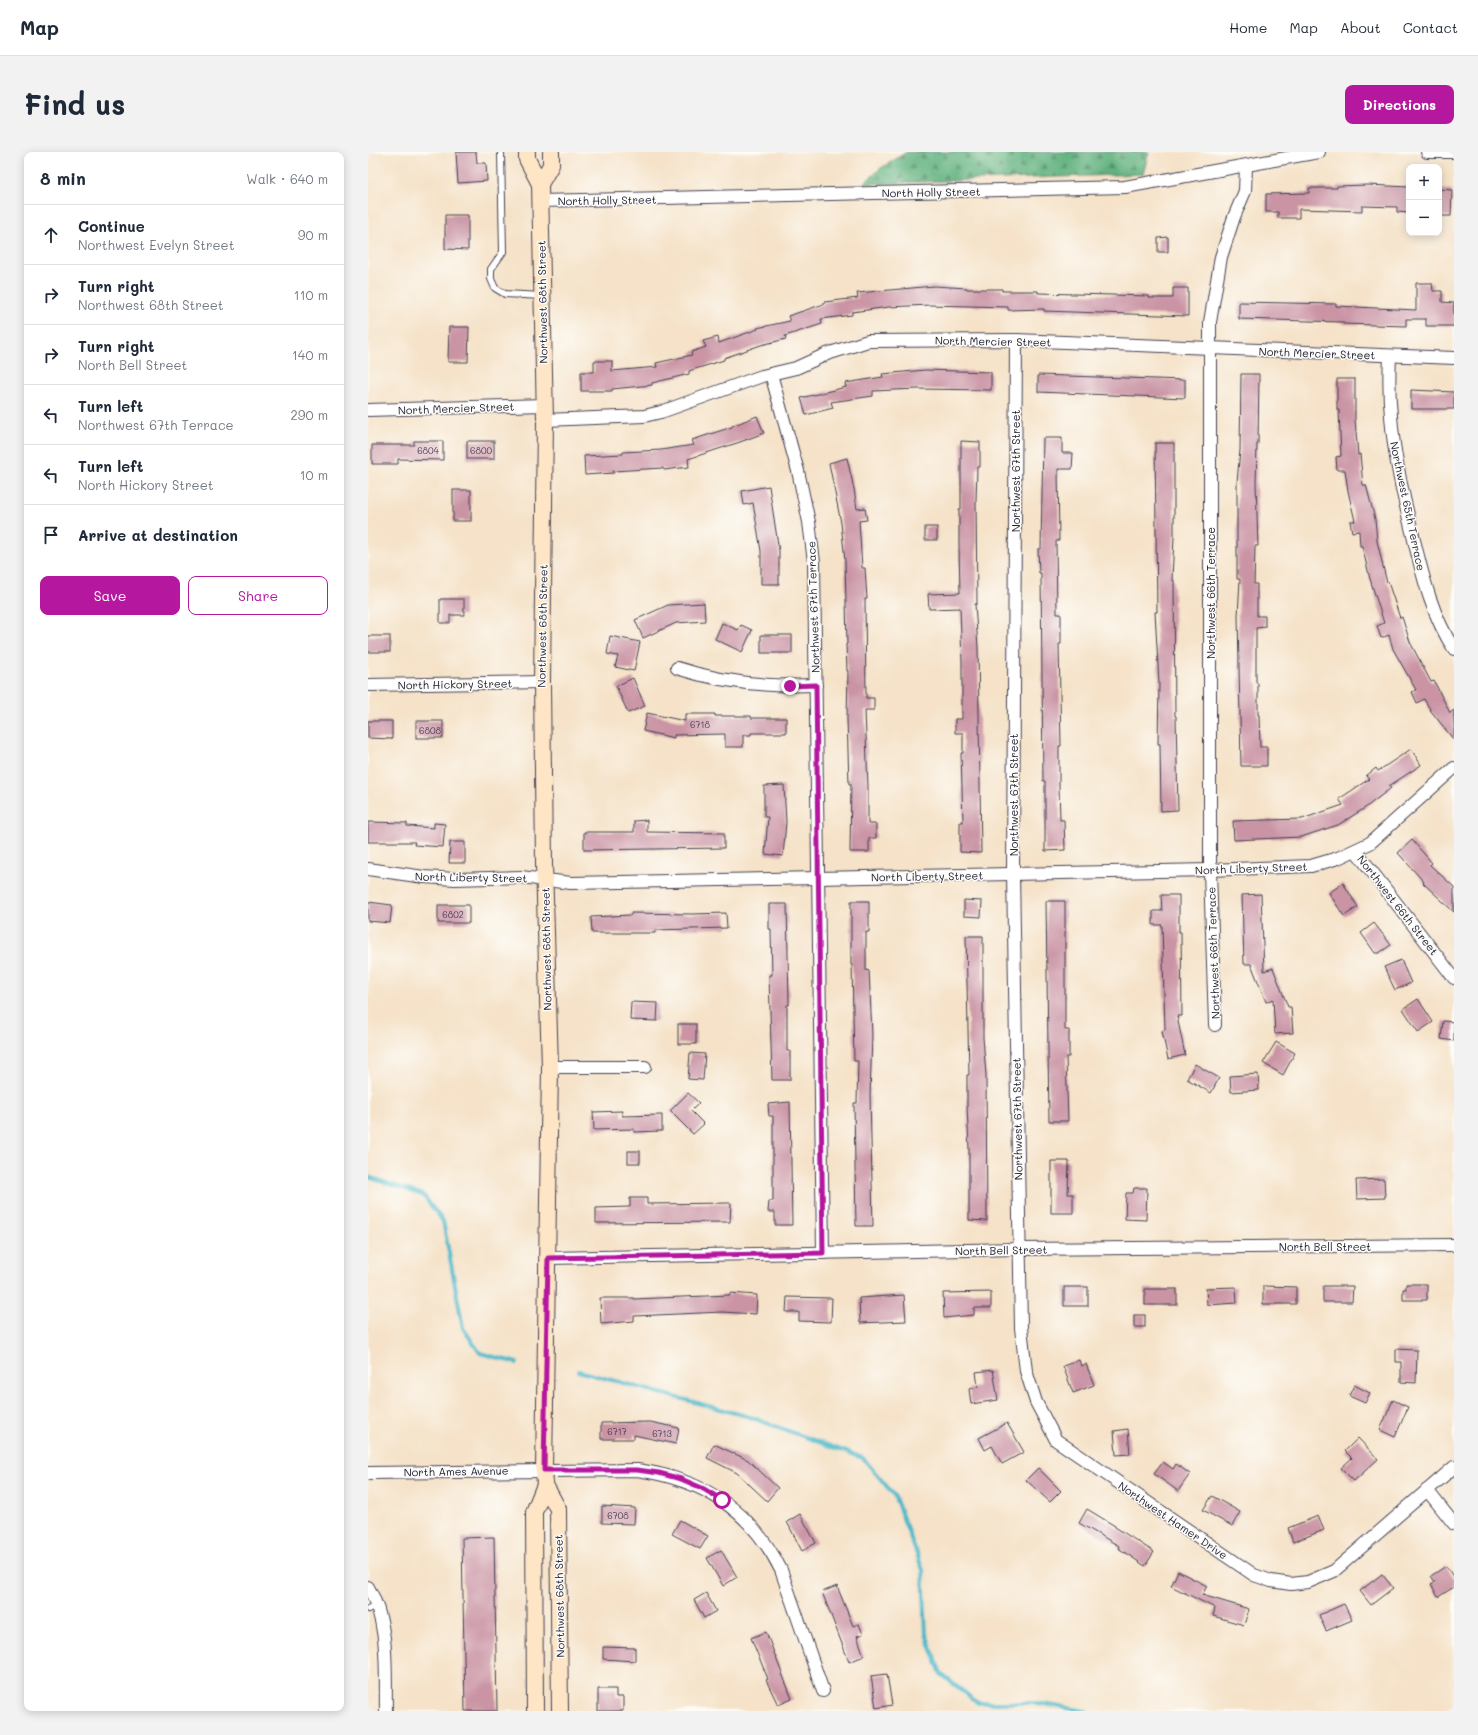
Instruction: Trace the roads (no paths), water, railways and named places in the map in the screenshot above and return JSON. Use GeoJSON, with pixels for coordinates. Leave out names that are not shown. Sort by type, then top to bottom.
{"type":"FeatureCollection","features":[{"type":"Feature","properties":{"kind":"main road","name":"Northwest 68th Street"},"geometry":{"type":"LineString","coordinates":[[527,152],[527,159],[540,184],[545,413],[542,682],[550,1067],[545,1478],[534,1512],[535,1711]]}},
{"type":"Feature","properties":{"kind":"main road"},"geometry":{"type":"LineString","coordinates":[[540,184],[551,165],[551,152]]}},
{"type":"Feature","properties":{"kind":"main road","name":"Northwest 68th Street"},"geometry":{"type":"LineString","coordinates":[[545,1478],[558,1509],[560,1711]]}},
{"type":"Feature","properties":{"kind":"street","name":"North Holly Street"},"geometry":{"type":"LineString","coordinates":[[540,202],[1125,187],[1246,166],[1258,158],[1319,152]]}},
{"type":"Feature","properties":{"kind":"street"},"geometry":{"type":"LineString","coordinates":[[1427,152],[1454,152]]}},
{"type":"Feature","properties":{"kind":"street","name":"Northwest 66th Terrace"},"geometry":{"type":"LineString","coordinates":[[1215,1025],[1210,870],[1210,322],[1221,257],[1234,217],[1245,191],[1246,166]]}},
{"type":"Feature","properties":{"kind":"street","name":"North Mercier Street"},"geometry":{"type":"LineString","coordinates":[[368,410],[644,416],[661,412],[771,374],[796,368],[827,354],[868,341],[1016,340],[1454,358]]}},
{"type":"Feature","properties":{"kind":"street","name":"Northwest 67th Street"},"geometry":{"type":"LineString","coordinates":[[1016,340],[1013,874],[1020,1249]]}},
{"type":"Feature","properties":{"kind":"street","name":"Northwest 65th Terrace"},"geometry":{"type":"LineString","coordinates":[[1390,356],[1389,387],[1393,441],[1412,530],[1431,603],[1440,624],[1454,649]]}},
{"type":"Feature","properties":{"kind":"street","name":"Northwest 67th Terrace"},"geometry":{"type":"LineString","coordinates":[[771,374],[798,471],[814,562],[823,1253]]}},
{"type":"Feature","properties":{"kind":"street"},"geometry":{"type":"LineString","coordinates":[[677,668],[721,680],[756,685],[816,685]]}},
{"type":"Feature","properties":{"kind":"street","name":"North Hickory Street"},"geometry":{"type":"LineString","coordinates":[[368,685],[542,682]]}},
{"type":"Feature","properties":{"kind":"street","name":"North Liberty Street"},"geometry":{"type":"LineString","coordinates":[[368,869],[424,877],[455,879],[521,877],[545,879],[571,884],[1210,870],[1311,866],[1338,858],[1370,843],[1454,768]]}},
{"type":"Feature","properties":{"kind":"street","name":"Northwest 66th Street"},"geometry":{"type":"LineString","coordinates":[[1356,850],[1454,978]]}},
{"type":"Feature","properties":{"kind":"street"},"geometry":{"type":"LineString","coordinates":[[550,1067],[645,1067]]}},
{"type":"Feature","properties":{"kind":"street","name":"North Bell Street"},"geometry":{"type":"LineString","coordinates":[[548,1258],[1020,1249],[1454,1245]]}},
{"type":"Feature","properties":{"kind":"street","name":"Northwest Hamer Drive"},"geometry":{"type":"LineString","coordinates":[[1020,1249],[1021,1328],[1026,1371],[1036,1402],[1056,1440],[1254,1575],[1271,1582],[1291,1584],[1308,1582],[1334,1571],[1454,1467]]}},
{"type":"Feature","properties":{"kind":"street","name":"North Ames Avenue"},"geometry":{"type":"LineString","coordinates":[[368,1472],[545,1478],[637,1470],[659,1473],[681,1479],[702,1488],[722,1500],[745,1519],[760,1534],[772,1552],[781,1570],[823,1691]]}},
{"type":"Feature","properties":{"kind":"street"},"geometry":{"type":"LineString","coordinates":[[1427,1490],[1454,1524]]}},
{"type":"Feature","properties":{"kind":"street"},"geometry":{"type":"LineString","coordinates":[[368,1587],[372,1607],[382,1622],[385,1645],[386,1711]]}},
{"type":"Feature","properties":{"kind":"lane"},"geometry":{"type":"LineString","coordinates":[[501,152],[503,252],[491,269],[491,279],[495,288],[505,294],[542,296]]}},
{"type":"Feature","properties":{"kind":"waterway"},"geometry":{"type":"LineString","coordinates":[[368,1177],[423,1195],[443,1221],[463,1328],[480,1353],[517,1363]]}},
{"type":"Feature","properties":{"kind":"waterway"},"geometry":{"type":"LineString","coordinates":[[578,1371],[750,1417],[863,1458],[894,1495],[923,1570],[926,1634],[941,1674],[978,1703],[1037,1703],[1086,1711]]}}]}
